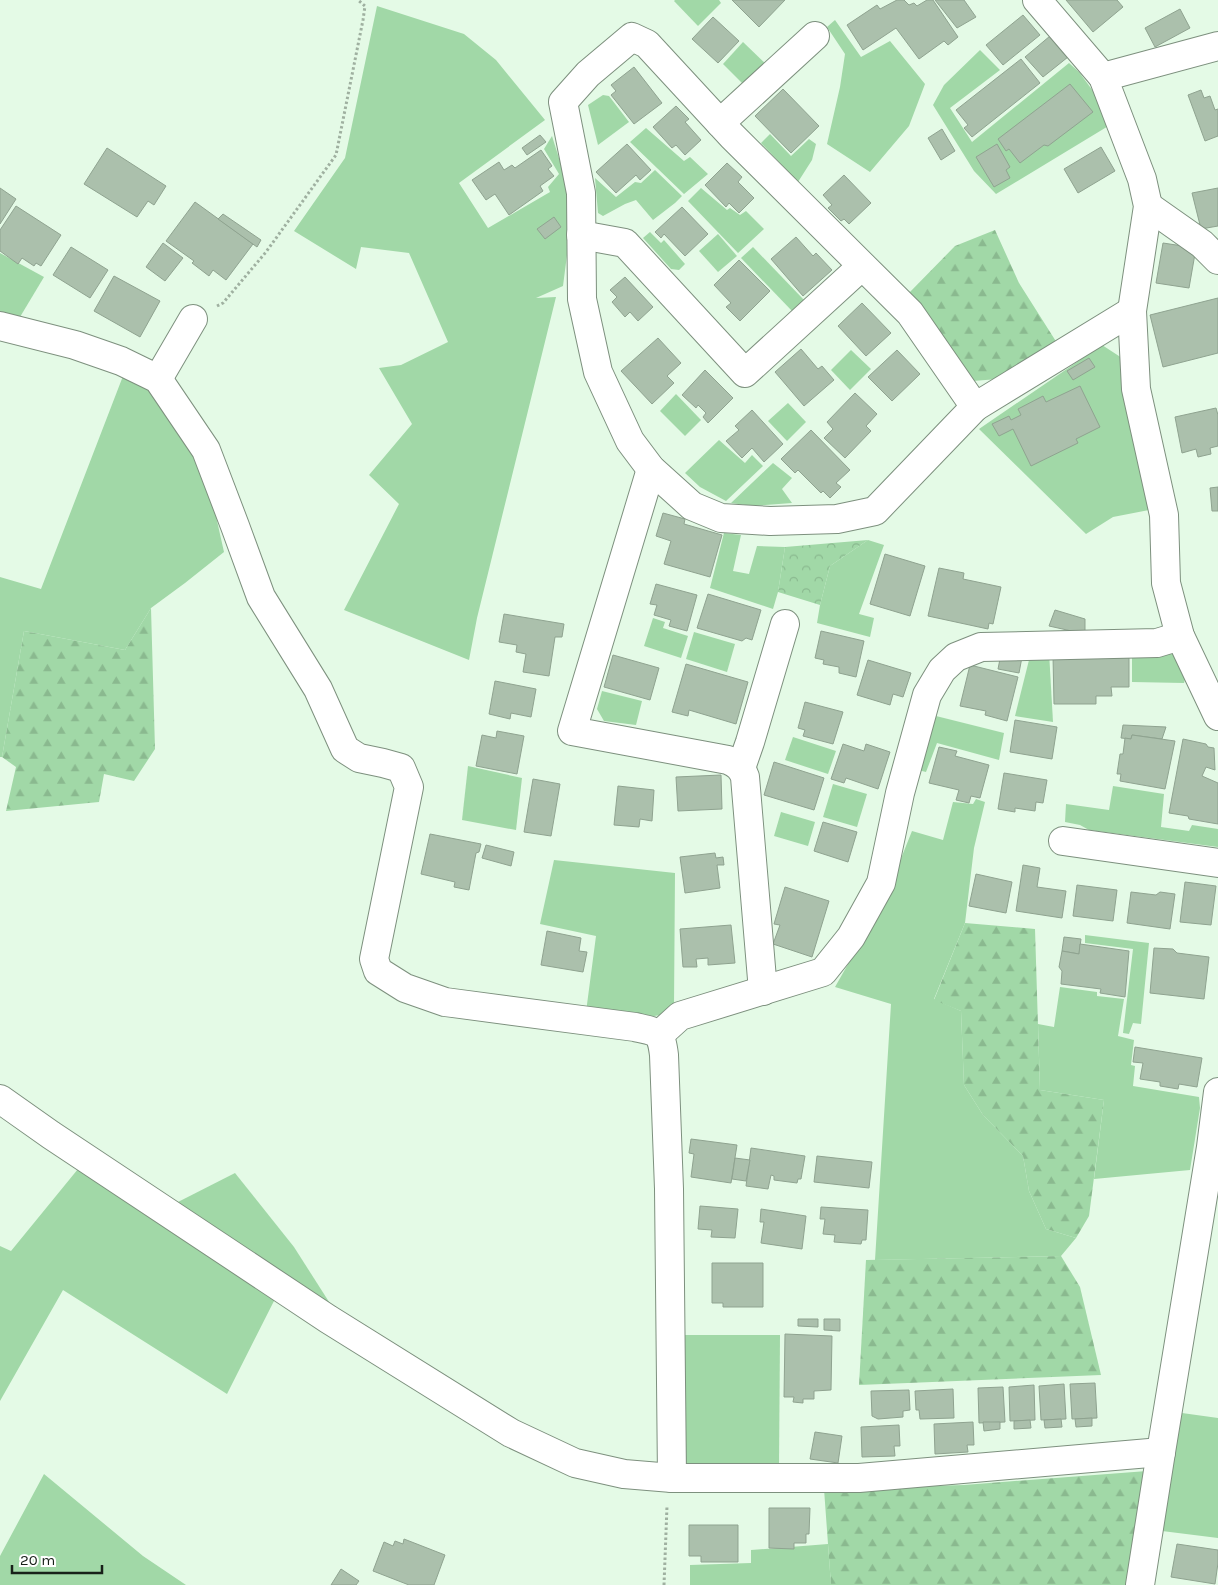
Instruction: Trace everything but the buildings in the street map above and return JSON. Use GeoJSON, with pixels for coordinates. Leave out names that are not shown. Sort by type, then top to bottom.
{"type":"FeatureCollection","features":[{"type":"Feature","properties":{"kind":"street"},"geometry":{"type":"LineString","coordinates":[[1037,0],[1102,77],[1142,179],[1148,206],[1132,311],[1136,388],[1164,515],[1166,583],[1180,636],[1218,716]]}},
{"type":"Feature","properties":{"kind":"street"},"geometry":{"type":"LineString","coordinates":[[720,123],[815,36]]}},
{"type":"Feature","properties":{"kind":"street"},"geometry":{"type":"LineString","coordinates":[[975,407],[910,313],[720,123],[647,44],[632,37],[588,74],[563,102],[581,193],[582,299],[598,372],[630,441],[651,469],[692,506],[722,518],[770,521],[837,519],[875,511],[975,407],[1132,311]]}},
{"type":"Feature","properties":{"kind":"street"},"geometry":{"type":"LineString","coordinates":[[1102,77],[1218,46]]}},
{"type":"Feature","properties":{"kind":"street"},"geometry":{"type":"LineString","coordinates":[[1148,206],[1202,244],[1218,260]]}},
{"type":"Feature","properties":{"kind":"street"},"geometry":{"type":"LineString","coordinates":[[581,236],[625,244],[746,374],[862,266]]}},
{"type":"Feature","properties":{"kind":"street"},"geometry":{"type":"LineString","coordinates":[[158,379],[193,319]]}},
{"type":"Feature","properties":{"kind":"street"},"geometry":{"type":"LineString","coordinates":[[0,326],[75,345],[121,361],[158,379],[206,450],[261,597],[318,689],[345,749],[358,758],[383,762],[401,768],[409,787],[374,959],[378,971],[405,988],[445,1002],[634,1027],[655,1032],[659,1035],[663,1044],[664,1055],[669,1189],[672,1478]]}},
{"type":"Feature","properties":{"kind":"street"},"geometry":{"type":"LineString","coordinates":[[651,469],[572,731],[728,760],[740,768],[746,777],[763,991]]}},
{"type":"Feature","properties":{"kind":"street"},"geometry":{"type":"LineString","coordinates":[[740,768],[750,742],[785,624]]}},
{"type":"Feature","properties":{"kind":"street"},"geometry":{"type":"LineString","coordinates":[[659,1035],[680,1016],[823,972],[851,937],[881,883],[900,793],[927,695],[942,670],[956,657],[981,647],[1158,643],[1180,636]]}},
{"type":"Feature","properties":{"kind":"street"},"geometry":{"type":"LineString","coordinates":[[1063,841],[1218,863]]}},
{"type":"Feature","properties":{"kind":"street"},"geometry":{"type":"LineString","coordinates":[[1140,1585],[1161,1452],[1215,1147],[1218,1092]]}},
{"type":"Feature","properties":{"kind":"street"},"geometry":{"type":"LineString","coordinates":[[0,1099],[328,1319],[511,1433],[575,1463],[624,1474],[672,1478],[859,1478],[1161,1452]]}},
{"type":"Feature","properties":{"kind":"path"},"geometry":{"type":"LineString","coordinates":[[193,319],[223,303],[266,252],[336,155],[364,20],[365,6],[358,0]]}},
{"type":"Feature","properties":{"kind":"path"},"geometry":{"type":"LineString","coordinates":[[664,1585],[668,1496],[672,1478]]}},
{"type":"Feature","properties":{"kind":"green space"},"geometry":{"type":"Polygon","coordinates":[[[675,0],[719,0],[721,3],[698,26],[675,0]]]}},
{"type":"Feature","properties":{"kind":"green space"},"geometry":{"type":"Polygon","coordinates":[[[377,6],[464,34],[496,60],[545,120],[459,183],[488,228],[550,192],[548,187],[559,174],[544,149],[552,136],[563,171],[571,224],[563,286],[536,298],[556,297],[477,618],[469,660],[344,610],[399,504],[369,475],[412,424],[379,368],[401,365],[448,342],[409,253],[361,247],[356,269],[294,231],[345,158],[377,6]]]}},
{"type":"Feature","properties":{"kind":"green space"},"geometry":{"type":"Polygon","coordinates":[[[835,20],[861,57],[890,41],[925,84],[909,126],[870,172],[827,144],[840,87],[845,54],[827,27],[835,20]]]}},
{"type":"Feature","properties":{"kind":"green space"},"geometry":{"type":"Polygon","coordinates":[[[743,42],[768,66],[747,88],[723,64],[743,42]]]}},
{"type":"Feature","properties":{"kind":"green space"},"geometry":{"type":"Polygon","coordinates":[[[980,50],[1000,70],[950,108],[972,142],[1069,63],[1079,72],[1104,106],[1110,125],[996,194],[974,171],[933,105],[944,85],[980,50]]]}},
{"type":"Feature","properties":{"kind":"green space"},"geometry":{"type":"Polygon","coordinates":[[[603,95],[609,96],[629,122],[598,145],[588,105],[603,95]]]}},
{"type":"Feature","properties":{"kind":"green space"},"geometry":{"type":"Polygon","coordinates":[[[646,128],[684,161],[690,157],[708,174],[684,194],[630,142],[646,128]]]}},
{"type":"Feature","properties":{"kind":"green space"},"geometry":{"type":"Polygon","coordinates":[[[770,134],[791,156],[809,139],[816,144],[812,160],[798,182],[761,143],[770,134]]]}},
{"type":"Feature","properties":{"kind":"green space"},"geometry":{"type":"Polygon","coordinates":[[[655,170],[682,196],[653,220],[636,200],[603,216],[598,213],[595,178],[616,197],[635,182],[641,183],[655,170]]]}},
{"type":"Feature","properties":{"kind":"green space"},"geometry":{"type":"Polygon","coordinates":[[[701,188],[727,210],[730,208],[740,215],[746,211],[764,229],[738,253],[688,201],[701,188]]]}},
{"type":"Feature","properties":{"kind":"green space"},"geometry":{"type":"Polygon","coordinates":[[[995,230],[1019,283],[1057,343],[998,379],[973,381],[909,293],[955,246],[995,230]]]}},
{"type":"Feature","properties":{"kind":"green space"},"geometry":{"type":"Polygon","coordinates":[[[650,232],[661,243],[664,240],[685,264],[679,270],[671,269],[643,238],[650,232]]]}},
{"type":"Feature","properties":{"kind":"green space"},"geometry":{"type":"Polygon","coordinates":[[[718,234],[737,256],[718,272],[699,251],[718,234]]]}},
{"type":"Feature","properties":{"kind":"green space"},"geometry":{"type":"Polygon","coordinates":[[[753,247],[804,300],[793,312],[741,258],[753,247]]]}},
{"type":"Feature","properties":{"kind":"green space"},"geometry":{"type":"Polygon","coordinates":[[[0,253],[44,277],[20,317],[0,312],[0,253]]]}},
{"type":"Feature","properties":{"kind":"green space"},"geometry":{"type":"Polygon","coordinates":[[[1102,345],[1122,358],[1125,402],[1142,460],[1149,510],[1113,517],[1086,534],[979,429],[1102,345]]]}},
{"type":"Feature","properties":{"kind":"green space"},"geometry":{"type":"Polygon","coordinates":[[[851,350],[871,369],[850,390],[831,370],[851,350]]]}},
{"type":"Feature","properties":{"kind":"green space"},"geometry":{"type":"Polygon","coordinates":[[[123,376],[150,389],[188,439],[211,494],[224,552],[151,608],[125,650],[24,631],[2,757],[0,757],[0,577],[41,589],[123,376]]]}},
{"type":"Feature","properties":{"kind":"green space"},"geometry":{"type":"Polygon","coordinates":[[[676,394],[701,420],[685,436],[660,411],[676,394]]]}},
{"type":"Feature","properties":{"kind":"green space"},"geometry":{"type":"Polygon","coordinates":[[[788,403],[806,422],[787,441],[768,421],[788,403]]]}},
{"type":"Feature","properties":{"kind":"green space"},"geometry":{"type":"Polygon","coordinates":[[[719,440],[745,463],[752,455],[763,466],[726,501],[700,487],[685,473],[719,440]]]}},
{"type":"Feature","properties":{"kind":"green space"},"geometry":{"type":"Polygon","coordinates":[[[773,463],[792,478],[782,489],[792,503],[753,506],[731,503],[773,463]]]}},
{"type":"Feature","properties":{"kind":"green space"},"geometry":{"type":"Polygon","coordinates":[[[724,533],[741,535],[733,571],[749,574],[757,546],[785,547],[778,592],[773,609],[710,588],[724,533]]]}},
{"type":"Feature","properties":{"kind":"green space"},"geometry":{"type":"Polygon","coordinates":[[[868,540],[884,545],[859,614],[874,618],[870,637],[817,623],[830,566],[868,540]]]}},
{"type":"Feature","properties":{"kind":"green space"},"geometry":{"type":"Polygon","coordinates":[[[868,540],[830,566],[820,605],[778,592],[785,547],[868,540]]]}},
{"type":"Feature","properties":{"kind":"green space"},"geometry":{"type":"Polygon","coordinates":[[[151,608],[155,749],[134,781],[104,774],[99,802],[6,811],[16,767],[2,757],[24,631],[125,650],[151,608]]]}},
{"type":"Feature","properties":{"kind":"green space"},"geometry":{"type":"Polygon","coordinates":[[[653,618],[665,622],[663,628],[688,636],[681,658],[644,646],[653,618]]]}},
{"type":"Feature","properties":{"kind":"green space"},"geometry":{"type":"Polygon","coordinates":[[[694,632],[735,644],[727,672],[686,659],[694,632]]]}},
{"type":"Feature","properties":{"kind":"green space"},"geometry":{"type":"Polygon","coordinates":[[[1170,649],[1186,676],[1184,683],[1132,682],[1132,652],[1170,649]]]}},
{"type":"Feature","properties":{"kind":"green space"},"geometry":{"type":"Polygon","coordinates":[[[1031,652],[1049,652],[1053,722],[1015,716],[1031,652]]]}},
{"type":"Feature","properties":{"kind":"green space"},"geometry":{"type":"Polygon","coordinates":[[[602,691],[642,701],[636,725],[604,721],[597,709],[602,691]]]}},
{"type":"Feature","properties":{"kind":"green space"},"geometry":{"type":"Polygon","coordinates":[[[936,716],[1004,733],[999,760],[937,743],[926,772],[918,770],[924,744],[936,716]]]}},
{"type":"Feature","properties":{"kind":"green space"},"geometry":{"type":"Polygon","coordinates":[[[793,737],[836,751],[828,774],[785,760],[793,737]]]}},
{"type":"Feature","properties":{"kind":"green space"},"geometry":{"type":"Polygon","coordinates":[[[468,766],[522,778],[516,830],[462,820],[468,766]]]}},
{"type":"Feature","properties":{"kind":"green space"},"geometry":{"type":"Polygon","coordinates":[[[833,784],[867,794],[857,827],[823,817],[833,784]]]}},
{"type":"Feature","properties":{"kind":"green space"},"geometry":{"type":"Polygon","coordinates":[[[1113,786],[1164,794],[1161,827],[1189,831],[1192,825],[1218,829],[1218,847],[1089,830],[1080,825],[1065,822],[1066,804],[1109,810],[1113,786]]]}},
{"type":"Feature","properties":{"kind":"green space"},"geometry":{"type":"Polygon","coordinates":[[[976,799],[985,802],[974,848],[965,923],[934,999],[961,1011],[964,1085],[983,1115],[1023,1156],[1029,1191],[1046,1229],[1076,1238],[1061,1256],[875,1260],[891,1004],[835,987],[884,901],[912,831],[943,840],[953,802],[973,804],[976,799]]]}},
{"type":"Feature","properties":{"kind":"green space"},"geometry":{"type":"Polygon","coordinates":[[[781,812],[815,822],[808,846],[774,836],[781,812]]]}},
{"type":"Feature","properties":{"kind":"green space"},"geometry":{"type":"Polygon","coordinates":[[[554,860],[675,873],[674,1006],[668,1014],[647,1017],[586,1012],[596,936],[540,924],[554,860]]]}},
{"type":"Feature","properties":{"kind":"green space"},"geometry":{"type":"Polygon","coordinates":[[[965,923],[1035,929],[1040,1090],[1104,1100],[1089,1216],[1076,1238],[1046,1229],[1029,1191],[1023,1156],[983,1115],[964,1085],[961,1011],[934,1000],[965,923]]]}},
{"type":"Feature","properties":{"kind":"green space"},"geometry":{"type":"Polygon","coordinates":[[[1085,935],[1149,943],[1141,1024],[1133,1023],[1129,1034],[1123,1033],[1133,949],[1085,943],[1085,935]]]}},
{"type":"Feature","properties":{"kind":"green space"},"geometry":{"type":"Polygon","coordinates":[[[1060,987],[1097,992],[1097,996],[1124,999],[1118,1036],[1134,1040],[1131,1065],[1135,1066],[1133,1086],[1199,1097],[1200,1108],[1190,1170],[1094,1179],[1104,1100],[1040,1090],[1038,1024],[1054,1027],[1060,987]]]}},
{"type":"Feature","properties":{"kind":"green space"},"geometry":{"type":"Polygon","coordinates":[[[78,1169],[276,1297],[227,1394],[63,1290],[0,1401],[0,1246],[11,1251],[78,1169]]]}},
{"type":"Feature","properties":{"kind":"green space"},"geometry":{"type":"Polygon","coordinates":[[[235,1173],[294,1247],[331,1305],[176,1203],[235,1173]]]}},
{"type":"Feature","properties":{"kind":"green space"},"geometry":{"type":"Polygon","coordinates":[[[1061,1256],[1080,1287],[1101,1375],[859,1385],[866,1260],[1061,1256]]]}},
{"type":"Feature","properties":{"kind":"green space"},"geometry":{"type":"Polygon","coordinates":[[[684,1335],[780,1335],[779,1466],[685,1467],[682,1459],[684,1335]]]}},
{"type":"Feature","properties":{"kind":"green space"},"geometry":{"type":"Polygon","coordinates":[[[1182,1413],[1218,1418],[1218,1538],[1162,1531],[1182,1413]]]}},
{"type":"Feature","properties":{"kind":"green space"},"geometry":{"type":"Polygon","coordinates":[[[1147,1471],[1129,1585],[831,1585],[824,1489],[964,1485],[1147,1471]]]}},
{"type":"Feature","properties":{"kind":"green space"},"geometry":{"type":"Polygon","coordinates":[[[44,1474],[143,1556],[186,1585],[0,1585],[0,1556],[44,1474]]]}},
{"type":"Feature","properties":{"kind":"green space"},"geometry":{"type":"Polygon","coordinates":[[[828,1544],[831,1585],[690,1585],[690,1565],[751,1563],[751,1550],[828,1544]]]}}]}
